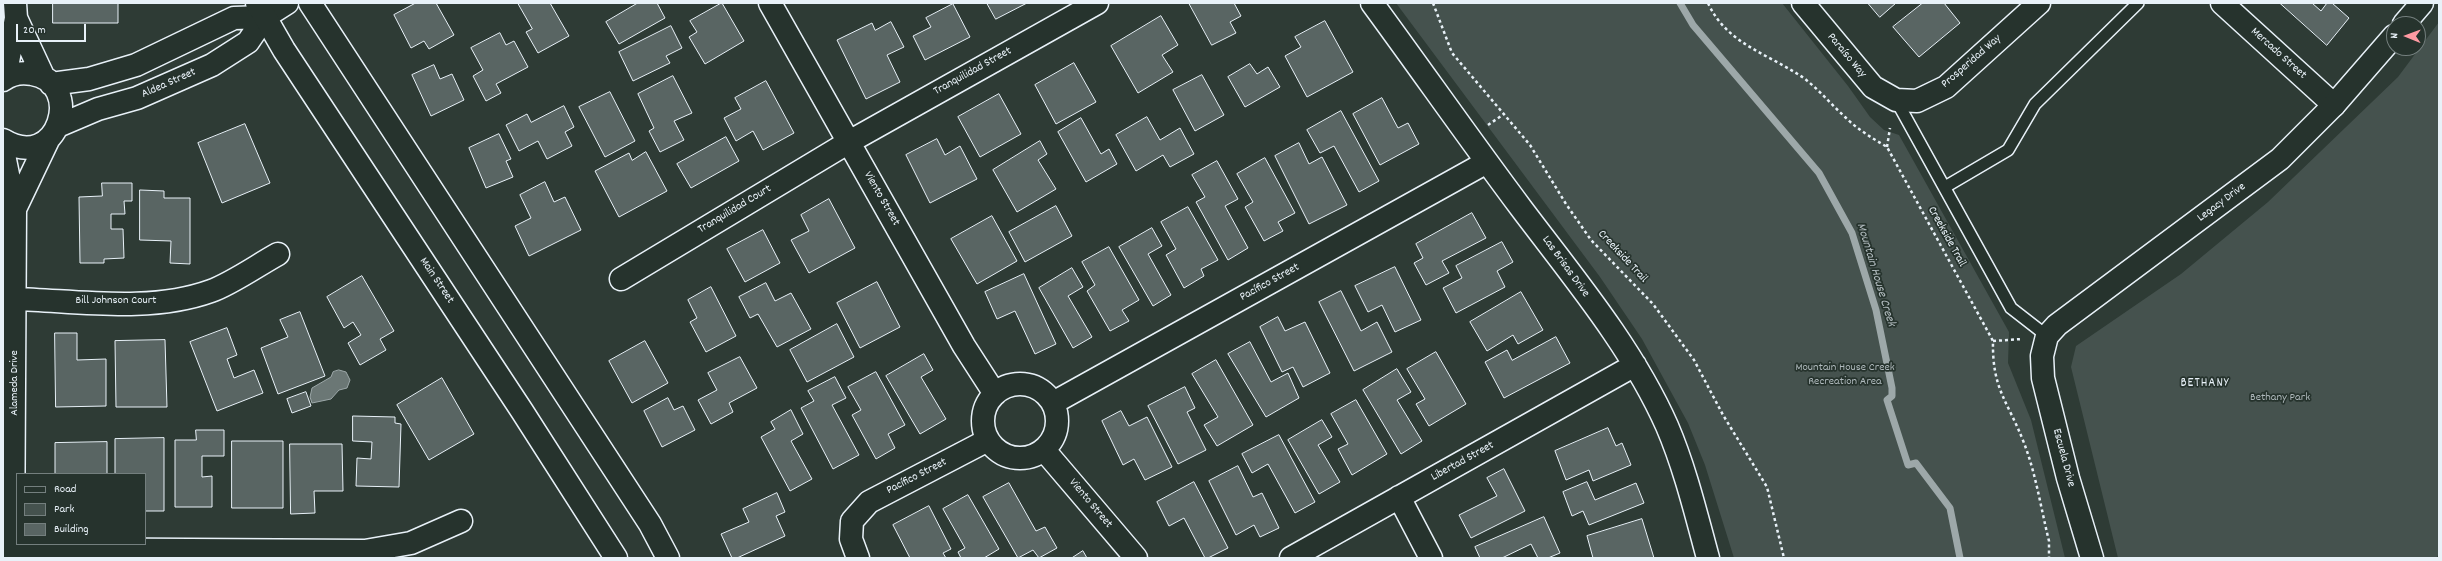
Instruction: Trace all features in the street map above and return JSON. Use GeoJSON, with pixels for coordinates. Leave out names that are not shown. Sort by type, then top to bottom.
{"type":"FeatureCollection","features":[{"type":"Feature","properties":{"kind":"street","name":"Aldea Street"},"geometry":{"type":"LineString","coordinates":[[3,140],[12,145],[24,148],[37,146],[53,133],[98,109],[137,98],[212,65],[248,42],[261,10],[287,3]]}},
{"type":"Feature","properties":{"kind":"street"},"geometry":{"type":"LineString","coordinates":[[310,3],[645,518],[668,558]]}},
{"type":"Feature","properties":{"kind":"street","name":"Viento Street"},"geometry":{"type":"LineString","coordinates":[[770,3],[964,346],[995,394]]}},
{"type":"Feature","properties":{"kind":"street","name":"Tranquilidad Street"},"geometry":{"type":"LineString","coordinates":[[848,142],[1097,3]]}},
{"type":"Feature","properties":{"kind":"street","name":"Las Brisas Drive"},"geometry":{"type":"LineString","coordinates":[[1372,3],[1487,162],[1576,280],[1635,365],[1667,426],[1684,472],[1708,558]]}},
{"type":"Feature","properties":{"kind":"street","name":"Paraíso Way"},"geometry":{"type":"LineString","coordinates":[[1803,3],[1873,88],[1896,100]]}},
{"type":"Feature","properties":{"kind":"street","name":"Prosperidad Way"},"geometry":{"type":"LineString","coordinates":[[1896,100],[1917,101],[1946,87],[2039,3]]}},
{"type":"Feature","properties":{"kind":"street","name":"Mercado Street"},"geometry":{"type":"LineString","coordinates":[[2222,3],[2334,105]]}},
{"type":"Feature","properties":{"kind":"street"},"geometry":{"type":"LineString","coordinates":[[2411,16],[2422,3]]}},
{"type":"Feature","properties":{"kind":"street"},"geometry":{"type":"LineString","coordinates":[[16,11],[4,79],[24,73],[48,81],[89,79],[136,65],[234,18],[261,10]]}},
{"type":"Feature","properties":{"kind":"street","name":"Main Street"},"geometry":{"type":"LineString","coordinates":[[261,10],[616,558]]}},
{"type":"Feature","properties":{"kind":"street"},"geometry":{"type":"LineString","coordinates":[[16,11],[48,81]]}},
{"type":"Feature","properties":{"kind":"street","name":"Legacy Drive"},"geometry":{"type":"LineString","coordinates":[[2044,346],[2057,325],[2108,289],[2280,159],[2334,105],[2386,45]]}},
{"type":"Feature","properties":{"kind":"street","name":"Alameda Drive"},"geometry":{"type":"LineString","coordinates":[[15,209],[62,115],[62,104],[48,81]]}},
{"type":"Feature","properties":{"kind":"street","name":"Tranquilidad Court"},"geometry":{"type":"LineString","coordinates":[[621,279],[848,142]]}},
{"type":"Feature","properties":{"kind":"street","name":"Alameda Drive"},"geometry":{"type":"LineString","coordinates":[[3,150],[15,209],[13,553]]}},
{"type":"Feature","properties":{"kind":"street","name":"Pacífico Street"},"geometry":{"type":"LineString","coordinates":[[1053,403],[1487,162]]}},
{"type":"Feature","properties":{"kind":"street","name":"Bill Johnson Court"},"geometry":{"type":"LineString","coordinates":[[15,299],[139,303],[170,300],[212,291],[278,254]]}},
{"type":"Feature","properties":{"kind":"street","name":"Escuela Drive"},"geometry":{"type":"LineString","coordinates":[[2044,346],[2043,378],[2092,558]]}},
{"type":"Feature","properties":{"kind":"street","name":"Libertad Street"},"geometry":{"type":"LineString","coordinates":[[1291,558],[1635,365]]}},
{"type":"Feature","properties":{"kind":"street"},"geometry":{"type":"LineString","coordinates":[[1026,384],[1046,394],[1053,403],[1057,415],[1057,428],[1053,440],[1044,450],[1033,456],[1014,457],[997,450],[988,440],[983,421],[984,411],[995,394],[1004,387],[1026,384]]}},
{"type":"Feature","properties":{"kind":"street","name":"Pacífico Street"},"geometry":{"type":"LineString","coordinates":[[858,558],[851,539],[852,521],[869,502],[988,440]]}},
{"type":"Feature","properties":{"kind":"street","name":"Viento Street"},"geometry":{"type":"LineString","coordinates":[[1044,450],[1136,558]]}},
{"type":"Feature","properties":{"kind":"street"},"geometry":{"type":"LineString","coordinates":[[1400,497],[1431,558]]}},
{"type":"Feature","properties":{"kind":"street"},"geometry":{"type":"LineString","coordinates":[[13,553],[365,551],[411,543],[462,521]]}},
{"type":"Feature","properties":{"kind":"lane"},"geometry":{"type":"LineString","coordinates":[[1945,187],[2008,150],[2035,104],[2138,3]]}},
{"type":"Feature","properties":{"kind":"lane"},"geometry":{"type":"LineString","coordinates":[[1896,100],[2011,308],[2044,346]]}},
{"type":"Feature","properties":{"kind":"path","name":"Creekside Trail"},"geometry":{"type":"LineString","coordinates":[[1433,3],[1452,53],[1530,145],[1566,204],[1591,240],[1654,304],[1694,360],[1767,488],[1784,558]]}},
{"type":"Feature","properties":{"kind":"path","name":"Creekside Trail"},"geometry":{"type":"LineString","coordinates":[[1708,3],[1716,17],[1740,42],[1786,66],[1806,80],[1864,133],[1887,147],[1993,341],[1993,365],[1996,380],[2024,443],[2049,542],[2049,558]]}},
{"type":"Feature","properties":{"kind":"green space","name":"Mountain House Creek Recreation Area"},"geometry":{"type":"Polygon","coordinates":[[[1396,3],[1782,3],[1848,86],[1870,117],[1884,130],[1899,135],[2009,332],[2008,363],[2031,420],[2065,558],[1734,558],[1705,465],[1688,423],[1642,339],[1600,277],[1396,3]]]}},
{"type":"Feature","properties":{"kind":"green space","name":"Bethany Park"},"geometry":{"type":"Polygon","coordinates":[[[2439,22],[2439,554],[2436,558],[2118,558],[2071,367],[2076,346],[2181,274],[2268,202],[2398,77],[2414,56],[2426,56],[2426,39],[2439,22]]]}},
{"type":"Feature","properties":{"kind":"shaded area"},"geometry":{"type":"Polygon","coordinates":[[[339,370],[346,372],[350,380],[347,388],[339,390],[331,399],[312,403],[310,397],[312,388],[331,377],[333,372],[339,370]]]}},
{"type":"Feature","properties":{"kind":"building"},"geometry":{"type":"Polygon","coordinates":[[[53,3],[118,3],[118,23],[53,23],[53,3]]]}},
{"type":"Feature","properties":{"kind":"building"},"geometry":{"type":"Polygon","coordinates":[[[416,3],[436,3],[454,35],[429,49],[424,41],[411,48],[394,15],[416,3]]]}},
{"type":"Feature","properties":{"kind":"building"},"geometry":{"type":"Polygon","coordinates":[[[518,3],[550,3],[569,36],[538,53],[526,32],[532,29],[518,3]]]}},
{"type":"Feature","properties":{"kind":"building"},"geometry":{"type":"Polygon","coordinates":[[[638,3],[657,3],[665,18],[619,44],[606,22],[638,3]]]}},
{"type":"Feature","properties":{"kind":"building"},"geometry":{"type":"Polygon","coordinates":[[[722,3],[744,41],[705,64],[689,37],[697,32],[690,21],[722,3]]]}},
{"type":"Feature","properties":{"kind":"building"},"geometry":{"type":"Polygon","coordinates":[[[987,3],[1027,3],[996,19],[987,3]]]}},
{"type":"Feature","properties":{"kind":"building"},"geometry":{"type":"Polygon","coordinates":[[[1189,3],[1234,3],[1241,16],[1230,22],[1236,33],[1212,45],[1189,3]]]}},
{"type":"Feature","properties":{"kind":"building"},"geometry":{"type":"Polygon","coordinates":[[[1868,3],[1896,3],[1880,17],[1868,3]]]}},
{"type":"Feature","properties":{"kind":"building"},"geometry":{"type":"Polygon","coordinates":[[[1923,3],[1944,3],[1960,23],[1919,57],[1893,27],[1923,3]]]}},
{"type":"Feature","properties":{"kind":"building"},"geometry":{"type":"Polygon","coordinates":[[[2280,3],[2312,3],[2321,11],[2327,3],[2332,3],[2349,18],[2327,45],[2280,3]]]}},
{"type":"Feature","properties":{"kind":"building"},"geometry":{"type":"Polygon","coordinates":[[[953,4],[970,37],[925,60],[913,36],[931,27],[926,18],[953,4]]]}},
{"type":"Feature","properties":{"kind":"building"},"geometry":{"type":"Polygon","coordinates":[[[1161,16],[1178,45],[1162,55],[1173,72],[1138,93],[1111,46],[1161,16]]]}},
{"type":"Feature","properties":{"kind":"building"},"geometry":{"type":"Polygon","coordinates":[[[1325,21],[1353,72],[1307,97],[1285,56],[1301,47],[1295,37],[1325,21]]]}},
{"type":"Feature","properties":{"kind":"building"},"geometry":{"type":"Polygon","coordinates":[[[891,22],[904,47],[887,55],[900,82],[866,99],[837,40],[872,23],[875,30],[891,22]]]}},
{"type":"Feature","properties":{"kind":"building"},"geometry":{"type":"Polygon","coordinates":[[[671,26],[682,48],[666,56],[670,63],[633,81],[619,52],[671,26]]]}},
{"type":"Feature","properties":{"kind":"building"},"geometry":{"type":"Polygon","coordinates":[[[500,33],[506,45],[514,41],[528,67],[496,84],[501,93],[486,101],[473,76],[483,70],[471,48],[500,33]]]}},
{"type":"Feature","properties":{"kind":"building"},"geometry":{"type":"Polygon","coordinates":[[[1074,63],[1096,102],[1056,124],[1035,85],[1074,63]]]}},
{"type":"Feature","properties":{"kind":"building"},"geometry":{"type":"Polygon","coordinates":[[[1250,64],[1257,74],[1268,67],[1280,87],[1245,107],[1228,77],[1250,64]]]}},
{"type":"Feature","properties":{"kind":"building"},"geometry":{"type":"Polygon","coordinates":[[[434,65],[440,79],[452,74],[464,100],[431,116],[412,75],[434,65]]]}},
{"type":"Feature","properties":{"kind":"building"},"geometry":{"type":"Polygon","coordinates":[[[1202,75],[1224,115],[1195,131],[1173,90],[1202,75]]]}},
{"type":"Feature","properties":{"kind":"building"},"geometry":{"type":"Polygon","coordinates":[[[673,76],[692,113],[674,121],[684,140],[660,152],[649,131],[654,128],[638,94],[673,76]]]}},
{"type":"Feature","properties":{"kind":"building"},"geometry":{"type":"Polygon","coordinates":[[[766,81],[794,133],[763,150],[753,131],[736,141],[724,118],[741,109],[735,98],[766,81]]]}},
{"type":"Feature","properties":{"kind":"building"},"geometry":{"type":"Polygon","coordinates":[[[610,92],[635,141],[605,157],[579,107],[610,92]]]}},
{"type":"Feature","properties":{"kind":"building"},"geometry":{"type":"Polygon","coordinates":[[[999,94],[1021,134],[980,157],[958,117],[999,94]]]}},
{"type":"Feature","properties":{"kind":"building"},"geometry":{"type":"Polygon","coordinates":[[[1382,98],[1398,128],[1408,123],[1419,144],[1380,165],[1353,114],[1382,98]]]}},
{"type":"Feature","properties":{"kind":"building"},"geometry":{"type":"Polygon","coordinates":[[[564,106],[574,127],[565,132],[572,146],[547,159],[538,141],[519,151],[506,125],[527,114],[531,122],[564,106]]]}},
{"type":"Feature","properties":{"kind":"building"},"geometry":{"type":"Polygon","coordinates":[[[1341,111],[1379,181],[1359,192],[1334,146],[1320,153],[1307,130],[1341,111]]]}},
{"type":"Feature","properties":{"kind":"building"},"geometry":{"type":"Polygon","coordinates":[[[1147,117],[1160,140],[1180,128],[1194,154],[1170,167],[1163,155],[1136,171],[1116,135],[1147,117]]]}},
{"type":"Feature","properties":{"kind":"building"},"geometry":{"type":"Polygon","coordinates":[[[1081,118],[1101,154],[1109,149],[1117,164],[1086,182],[1058,132],[1081,118]]]}},
{"type":"Feature","properties":{"kind":"building"},"geometry":{"type":"Polygon","coordinates":[[[245,124],[270,183],[222,203],[198,143],[245,124]]]}},
{"type":"Feature","properties":{"kind":"building"},"geometry":{"type":"Polygon","coordinates":[[[499,134],[511,159],[506,161],[513,177],[486,188],[469,148],[499,134]]]}},
{"type":"Feature","properties":{"kind":"building"},"geometry":{"type":"Polygon","coordinates":[[[726,137],[739,161],[691,188],[677,164],[726,137]]]}},
{"type":"Feature","properties":{"kind":"building"},"geometry":{"type":"Polygon","coordinates":[[[937,139],[945,155],[960,146],[977,179],[930,203],[906,155],[937,139]]]}},
{"type":"Feature","properties":{"kind":"building"},"geometry":{"type":"Polygon","coordinates":[[[1040,141],[1047,154],[1038,160],[1056,189],[1017,212],[993,170],[1040,141]]]}},
{"type":"Feature","properties":{"kind":"building"},"geometry":{"type":"Polygon","coordinates":[[[1299,143],[1309,164],[1322,157],[1347,205],[1309,224],[1275,156],[1299,143]]]}},
{"type":"Feature","properties":{"kind":"building"},"geometry":{"type":"Polygon","coordinates":[[[646,152],[667,191],[619,217],[595,171],[629,153],[632,160],[646,152]]]}},
{"type":"Feature","properties":{"kind":"building"},"geometry":{"type":"Polygon","coordinates":[[[1265,158],[1295,213],[1278,222],[1283,231],[1264,241],[1245,207],[1253,202],[1237,174],[1265,158]]]}},
{"type":"Feature","properties":{"kind":"building"},"geometry":{"type":"Polygon","coordinates":[[[1217,161],[1238,199],[1225,206],[1248,248],[1228,260],[1196,202],[1205,197],[1192,175],[1217,161]]]}},
{"type":"Feature","properties":{"kind":"building"},"geometry":{"type":"Polygon","coordinates":[[[545,182],[554,202],[565,197],[581,230],[529,256],[515,226],[531,218],[520,195],[545,182]]]}},
{"type":"Feature","properties":{"kind":"building"},"geometry":{"type":"Polygon","coordinates":[[[102,183],[132,183],[132,201],[124,201],[125,214],[111,214],[111,229],[123,229],[124,258],[104,259],[104,263],[80,263],[79,197],[102,196],[102,183]]]}},
{"type":"Feature","properties":{"kind":"building"},"geometry":{"type":"Polygon","coordinates":[[[140,190],[164,191],[164,198],[190,198],[190,264],[170,263],[171,241],[140,240],[140,190]]]}},
{"type":"Feature","properties":{"kind":"building"},"geometry":{"type":"Polygon","coordinates":[[[829,199],[855,248],[809,273],[791,240],[809,231],[801,215],[829,199]]]}},
{"type":"Feature","properties":{"kind":"building"},"geometry":{"type":"Polygon","coordinates":[[[1056,206],[1072,236],[1025,262],[1009,232],[1056,206]]]}},
{"type":"Feature","properties":{"kind":"building"},"geometry":{"type":"Polygon","coordinates":[[[1188,207],[1218,260],[1201,269],[1204,276],[1184,288],[1166,255],[1176,249],[1161,222],[1188,207]]]}},
{"type":"Feature","properties":{"kind":"building"},"geometry":{"type":"Polygon","coordinates":[[[1472,213],[1486,238],[1442,261],[1449,273],[1426,285],[1414,263],[1423,258],[1416,244],[1472,213]]]}},
{"type":"Feature","properties":{"kind":"building"},"geometry":{"type":"Polygon","coordinates":[[[992,216],[1017,261],[977,284],[951,239],[992,216]]]}},
{"type":"Feature","properties":{"kind":"building"},"geometry":{"type":"Polygon","coordinates":[[[1152,228],[1162,246],[1148,254],[1171,295],[1153,306],[1119,247],[1152,228]]]}},
{"type":"Feature","properties":{"kind":"building"},"geometry":{"type":"Polygon","coordinates":[[[763,230],[780,263],[745,282],[727,249],[763,230]]]}},
{"type":"Feature","properties":{"kind":"building"},"geometry":{"type":"Polygon","coordinates":[[[1502,242],[1513,262],[1497,271],[1505,287],[1456,313],[1443,288],[1462,278],[1456,266],[1502,242]]]}},
{"type":"Feature","properties":{"kind":"building"},"geometry":{"type":"Polygon","coordinates":[[[1109,247],[1139,300],[1122,310],[1129,321],[1110,331],[1087,291],[1095,285],[1082,262],[1109,247]]]}},
{"type":"Feature","properties":{"kind":"building"},"geometry":{"type":"Polygon","coordinates":[[[1395,267],[1421,320],[1395,332],[1382,305],[1368,312],[1355,286],[1395,267]]]}},
{"type":"Feature","properties":{"kind":"building"},"geometry":{"type":"Polygon","coordinates":[[[1072,268],[1083,287],[1068,296],[1092,337],[1073,348],[1039,288],[1072,268]]]}},
{"type":"Feature","properties":{"kind":"building"},"geometry":{"type":"Polygon","coordinates":[[[1024,274],[1056,344],[1035,354],[1015,311],[997,319],[985,292],[1024,274]]]}},
{"type":"Feature","properties":{"kind":"building"},"geometry":{"type":"Polygon","coordinates":[[[362,276],[394,331],[380,339],[386,350],[360,365],[348,343],[361,335],[353,322],[344,328],[327,297],[362,276]]]}},
{"type":"Feature","properties":{"kind":"building"},"geometry":{"type":"Polygon","coordinates":[[[877,282],[900,327],[860,348],[837,303],[877,282]]]}},
{"type":"Feature","properties":{"kind":"building"},"geometry":{"type":"Polygon","coordinates":[[[766,283],[775,301],[791,293],[811,329],[777,347],[758,314],[750,318],[739,297],[766,283]]]}},
{"type":"Feature","properties":{"kind":"building"},"geometry":{"type":"Polygon","coordinates":[[[711,287],[736,336],[706,352],[690,322],[697,318],[688,300],[711,287]]]}},
{"type":"Feature","properties":{"kind":"building"},"geometry":{"type":"Polygon","coordinates":[[[1341,291],[1361,331],[1377,322],[1392,352],[1354,371],[1319,302],[1341,291]]]}},
{"type":"Feature","properties":{"kind":"building"},"geometry":{"type":"Polygon","coordinates":[[[1521,292],[1543,330],[1518,344],[1513,335],[1487,351],[1470,322],[1521,292]]]}},
{"type":"Feature","properties":{"kind":"building"},"geometry":{"type":"Polygon","coordinates":[[[300,312],[325,376],[278,394],[261,348],[288,337],[280,320],[300,312]]]}},
{"type":"Feature","properties":{"kind":"building"},"geometry":{"type":"Polygon","coordinates":[[[1278,317],[1285,331],[1305,322],[1330,373],[1303,387],[1293,367],[1282,372],[1260,327],[1278,317]]]}},
{"type":"Feature","properties":{"kind":"building"},"geometry":{"type":"Polygon","coordinates":[[[837,324],[854,357],[807,382],[790,350],[837,324]]]}},
{"type":"Feature","properties":{"kind":"building"},"geometry":{"type":"Polygon","coordinates":[[[227,328],[237,355],[227,359],[234,378],[254,370],[263,393],[217,411],[190,342],[227,328]]]}},
{"type":"Feature","properties":{"kind":"building"},"geometry":{"type":"Polygon","coordinates":[[[55,333],[77,333],[77,360],[106,359],[106,406],[56,407],[55,333]]]}},
{"type":"Feature","properties":{"kind":"building"},"geometry":{"type":"Polygon","coordinates":[[[1556,337],[1570,363],[1504,398],[1485,362],[1507,350],[1512,360],[1556,337]]]}},
{"type":"Feature","properties":{"kind":"building"},"geometry":{"type":"Polygon","coordinates":[[[165,340],[167,407],[116,407],[115,341],[165,340]]]}},
{"type":"Feature","properties":{"kind":"building"},"geometry":{"type":"Polygon","coordinates":[[[645,341],[668,383],[632,403],[609,361],[645,341]]]}},
{"type":"Feature","properties":{"kind":"building"},"geometry":{"type":"Polygon","coordinates":[[[1250,342],[1271,382],[1288,373],[1299,398],[1266,417],[1228,354],[1250,342]]]}},
{"type":"Feature","properties":{"kind":"building"},"geometry":{"type":"Polygon","coordinates":[[[1436,352],[1466,404],[1429,426],[1416,404],[1425,399],[1407,369],[1436,352]]]}},
{"type":"Feature","properties":{"kind":"building"},"geometry":{"type":"Polygon","coordinates":[[[924,354],[933,370],[921,377],[946,419],[920,434],[886,376],[924,354]]]}},
{"type":"Feature","properties":{"kind":"building"},"geometry":{"type":"Polygon","coordinates":[[[740,357],[757,388],[729,403],[733,412],[711,424],[698,400],[717,390],[708,373],[740,357]]]}},
{"type":"Feature","properties":{"kind":"building"},"geometry":{"type":"Polygon","coordinates":[[[1216,360],[1253,425],[1217,446],[1204,425],[1218,417],[1192,374],[1216,360]]]}},
{"type":"Feature","properties":{"kind":"building"},"geometry":{"type":"Polygon","coordinates":[[[1397,369],[1411,392],[1397,400],[1422,441],[1401,454],[1363,390],[1397,369]]]}},
{"type":"Feature","properties":{"kind":"building"},"geometry":{"type":"Polygon","coordinates":[[[876,372],[905,425],[888,434],[895,448],[876,459],[852,415],[861,410],[848,387],[876,372]]]}},
{"type":"Feature","properties":{"kind":"building"},"geometry":{"type":"Polygon","coordinates":[[[835,377],[846,398],[832,405],[859,455],[833,469],[801,408],[814,401],[808,391],[835,377]]]}},
{"type":"Feature","properties":{"kind":"building"},"geometry":{"type":"Polygon","coordinates":[[[442,378],[474,434],[429,460],[397,405],[442,378]]]}},
{"type":"Feature","properties":{"kind":"building"},"geometry":{"type":"Polygon","coordinates":[[[1185,387],[1195,408],[1187,412],[1206,450],[1178,464],[1148,406],[1185,387]]]}},
{"type":"Feature","properties":{"kind":"building"},"geometry":{"type":"Polygon","coordinates":[[[306,392],[311,406],[292,413],[287,399],[306,392]]]}},
{"type":"Feature","properties":{"kind":"building"},"geometry":{"type":"Polygon","coordinates":[[[668,398],[674,410],[683,406],[695,430],[662,447],[644,411],[668,398]]]}},
{"type":"Feature","properties":{"kind":"building"},"geometry":{"type":"Polygon","coordinates":[[[1356,400],[1387,454],[1352,475],[1338,449],[1348,444],[1331,414],[1356,400]]]}},
{"type":"Feature","properties":{"kind":"building"},"geometry":{"type":"Polygon","coordinates":[[[791,410],[803,434],[791,441],[812,479],[790,491],[761,437],[775,429],[771,422],[791,410]]]}},
{"type":"Feature","properties":{"kind":"building"},"geometry":{"type":"Polygon","coordinates":[[[1121,411],[1129,426],[1147,417],[1172,467],[1145,480],[1134,459],[1123,465],[1102,421],[1121,411]]]}},
{"type":"Feature","properties":{"kind":"building"},"geometry":{"type":"Polygon","coordinates":[[[353,416],[395,417],[395,423],[401,424],[399,487],[356,486],[357,458],[371,459],[372,442],[353,441],[353,416]]]}},
{"type":"Feature","properties":{"kind":"building"},"geometry":{"type":"Polygon","coordinates":[[[1322,420],[1332,437],[1318,445],[1340,482],[1319,494],[1288,440],[1322,420]]]}},
{"type":"Feature","properties":{"kind":"building"},"geometry":{"type":"Polygon","coordinates":[[[1608,428],[1616,446],[1622,443],[1631,465],[1593,481],[1589,470],[1566,480],[1555,451],[1608,428]]]}},
{"type":"Feature","properties":{"kind":"building"},"geometry":{"type":"Polygon","coordinates":[[[196,430],[224,430],[224,456],[202,456],[202,477],[212,476],[212,507],[175,507],[175,440],[196,440],[196,430]]]}},
{"type":"Feature","properties":{"kind":"building"},"geometry":{"type":"Polygon","coordinates":[[[1279,435],[1315,502],[1295,513],[1268,464],[1252,473],[1242,454],[1279,435]]]}},
{"type":"Feature","properties":{"kind":"building"},"geometry":{"type":"Polygon","coordinates":[[[164,438],[164,511],[146,511],[146,473],[115,473],[115,439],[164,438]]]}},
{"type":"Feature","properties":{"kind":"building"},"geometry":{"type":"Polygon","coordinates":[[[232,441],[283,441],[283,508],[232,508],[232,441]]]}},
{"type":"Feature","properties":{"kind":"building"},"geometry":{"type":"Polygon","coordinates":[[[107,442],[107,473],[55,473],[55,443],[107,442]]]}},
{"type":"Feature","properties":{"kind":"building"},"geometry":{"type":"Polygon","coordinates":[[[290,444],[342,444],[343,491],[314,491],[315,513],[291,514],[290,444]]]}},
{"type":"Feature","properties":{"kind":"building"},"geometry":{"type":"Polygon","coordinates":[[[1238,466],[1253,497],[1262,493],[1279,528],[1260,537],[1254,525],[1236,535],[1209,481],[1238,466]]]}},
{"type":"Feature","properties":{"kind":"building"},"geometry":{"type":"Polygon","coordinates":[[[1504,469],[1525,511],[1471,538],[1459,515],[1497,496],[1487,478],[1504,469]]]}},
{"type":"Feature","properties":{"kind":"building"},"geometry":{"type":"Polygon","coordinates":[[[1194,482],[1228,548],[1208,558],[1205,558],[1184,518],[1169,526],[1157,502],[1194,482]]]}},
{"type":"Feature","properties":{"kind":"building"},"geometry":{"type":"Polygon","coordinates":[[[1587,482],[1595,500],[1636,483],[1644,503],[1589,525],[1583,511],[1572,516],[1563,492],[1587,482]]]}},
{"type":"Feature","properties":{"kind":"building"},"geometry":{"type":"Polygon","coordinates":[[[1009,483],[1036,531],[1045,527],[1057,548],[1039,558],[1033,550],[1018,558],[983,497],[1009,483]]]}},
{"type":"Feature","properties":{"kind":"building"},"geometry":{"type":"Polygon","coordinates":[[[777,493],[785,512],[776,516],[785,536],[737,558],[732,558],[721,534],[749,522],[743,509],[777,493]]]}},
{"type":"Feature","properties":{"kind":"building"},"geometry":{"type":"Polygon","coordinates":[[[968,495],[999,549],[984,558],[961,558],[958,552],[965,548],[943,509],[968,495]]]}},
{"type":"Feature","properties":{"kind":"building"},"geometry":{"type":"Polygon","coordinates":[[[929,506],[951,549],[943,553],[946,558],[910,558],[893,525],[929,506]]]}},
{"type":"Feature","properties":{"kind":"building"},"geometry":{"type":"Polygon","coordinates":[[[1544,517],[1560,553],[1548,558],[1538,558],[1531,544],[1502,558],[1480,558],[1475,547],[1544,517]]]}},
{"type":"Feature","properties":{"kind":"building"},"geometry":{"type":"Polygon","coordinates":[[[1642,519],[1654,558],[1593,558],[1587,536],[1642,519]]]}},
{"type":"Feature","properties":{"kind":"building"},"geometry":{"type":"Polygon","coordinates":[[[1083,551],[1087,558],[1072,558],[1083,551]]]}},
{"type":"Feature","properties":{"kind":"waterway","name":"Mountain House Creek"},"geometry":{"type":"LineString","coordinates":[[1680,3],[1693,25],[1819,173],[1852,233],[1876,310],[1892,388],[1892,396],[1887,400],[1908,465],[1916,463],[1950,508],[1960,558]]}},
{"type":"Feature","properties":{"kind":"district","name":"BETHANY"},"geometry":{"type":"Point","coordinates":[2205,384]}}]}
